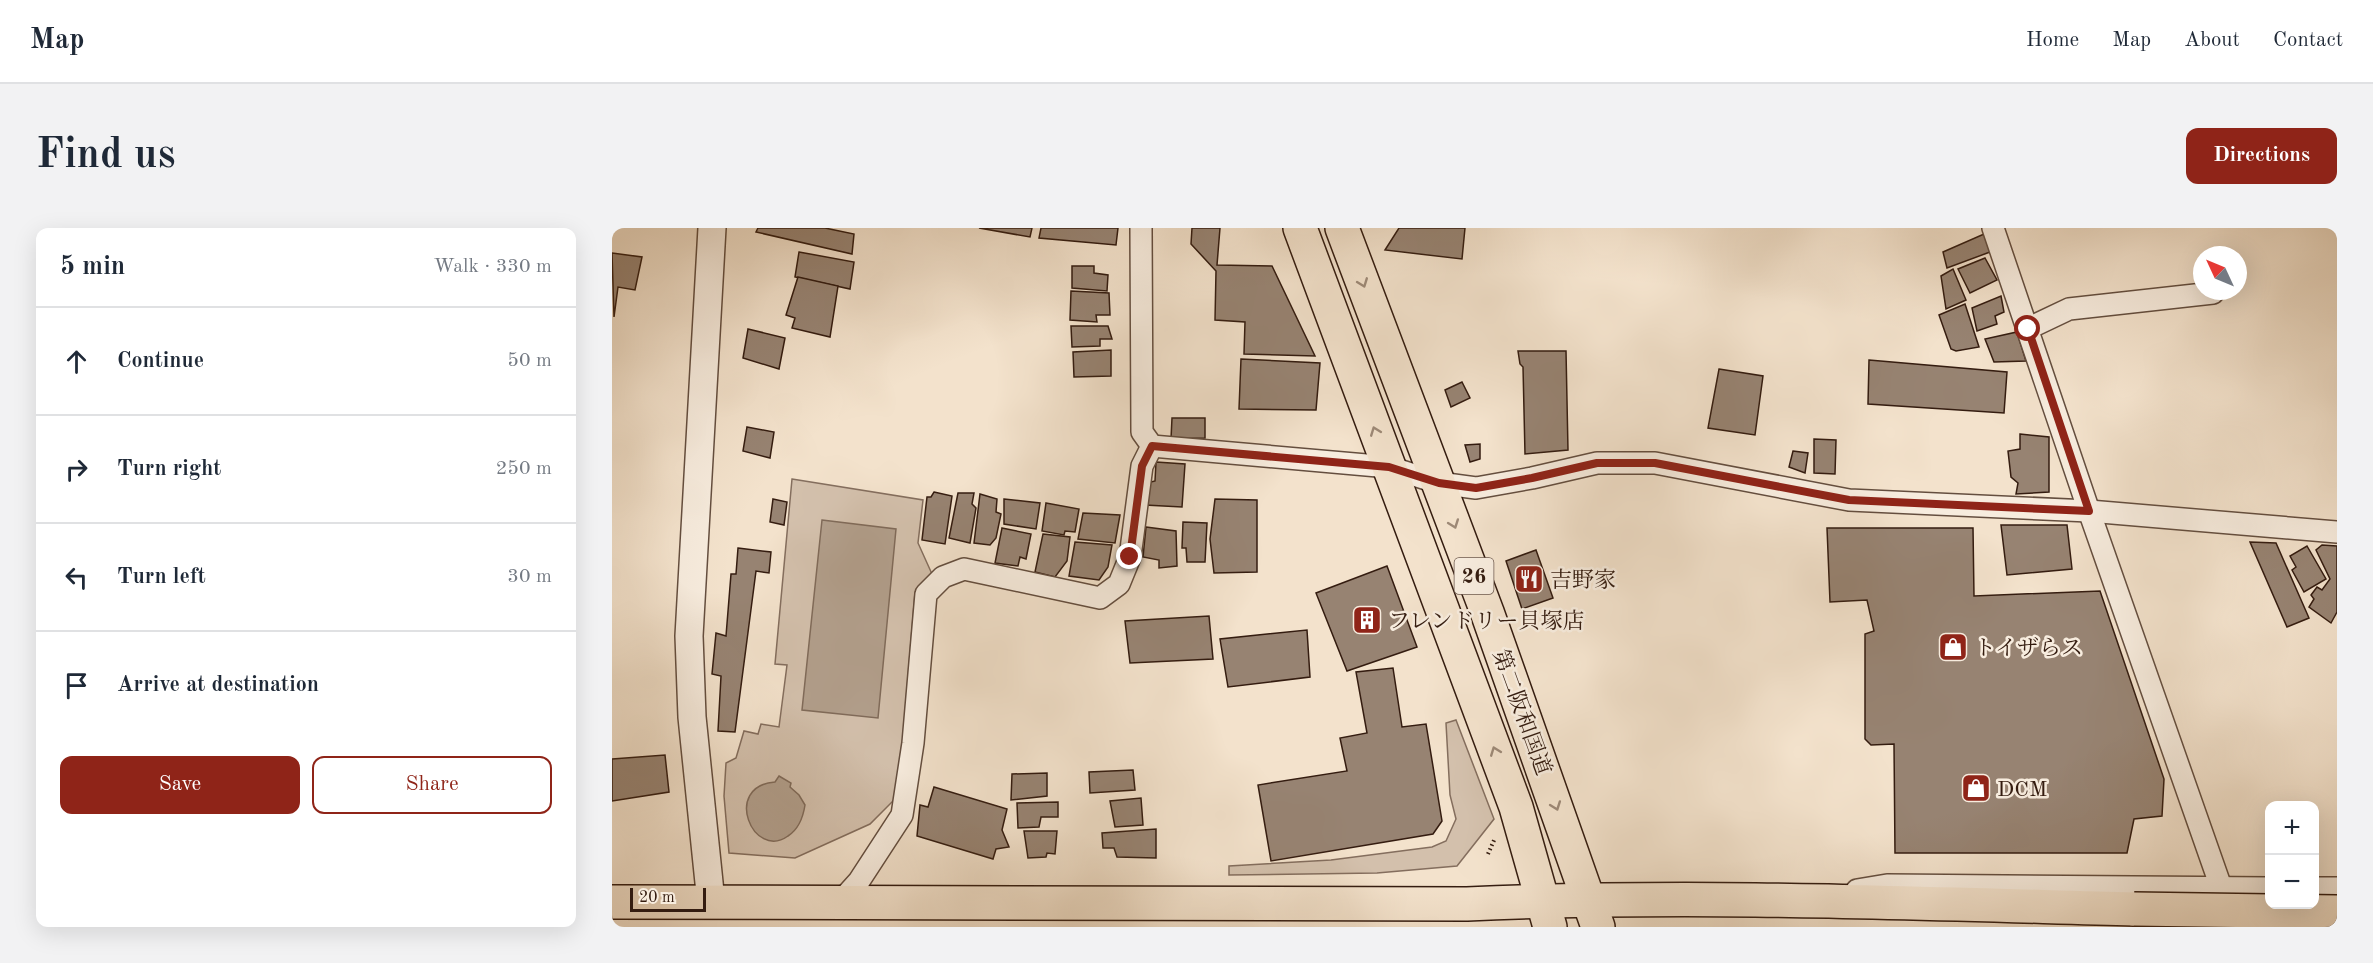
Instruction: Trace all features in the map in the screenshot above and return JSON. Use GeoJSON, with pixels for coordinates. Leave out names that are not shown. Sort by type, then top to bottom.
{"type":"FeatureCollection","features":[{"type":"Feature","properties":{"kind":"main road","name":"第二阪和国道"},"geometry":{"type":"LineString","coordinates":[[1300,228],[1516,807],[1545,914]]}},
{"type":"Feature","properties":{"kind":"main road","name":"第二阪和国道"},"geometry":{"type":"LineString","coordinates":[[1342,228],[1439,483],[1594,914]]}},
{"type":"Feature","properties":{"kind":"main road"},"geometry":{"type":"LineString","coordinates":[[612,902],[1467,904],[1545,914],[1594,914],[1789,900],[2337,912]]}},
{"type":"Feature","properties":{"kind":"street"},"geometry":{"type":"LineString","coordinates":[[711,902],[693,717],[689,636],[712,228]]}},
{"type":"Feature","properties":{"kind":"street"},"geometry":{"type":"LineString","coordinates":[[1141,228],[1142,432],[1152,446],[1389,467],[1439,483],[1476,488],[1597,463],[1655,463],[1849,500],[2089,511],[2337,532]]}},
{"type":"Feature","properties":{"kind":"street"},"geometry":{"type":"LineString","coordinates":[[1993,228],[2089,511],[2235,927]]}},
{"type":"Feature","properties":{"kind":"street"},"geometry":{"type":"LineString","coordinates":[[2028,329],[2068,309],[2193,295]]}},
{"type":"Feature","properties":{"kind":"street"},"geometry":{"type":"LineString","coordinates":[[840,902],[859,880],[902,815],[913,743],[926,594],[943,577],[964,569],[1100,598],[1119,584],[1130,557],[1142,466],[1152,446]]}},
{"type":"Feature","properties":{"kind":"street"},"geometry":{"type":"LineString","coordinates":[[1789,900],[1887,885],[2265,888]]}},
{"type":"Feature","properties":{"kind":"street"},"geometry":{"type":"LineString","coordinates":[[2319,888],[2337,888]]}},
{"type":"Feature","properties":{"kind":"shaded area"},"geometry":{"type":"Polygon","coordinates":[[[792,479],[923,500],[918,543],[932,574],[915,592],[903,737],[894,800],[870,824],[795,858],[729,853],[724,796],[726,763],[736,758],[744,731],[758,734],[761,724],[779,727],[787,665],[775,664],[792,479]]]}},
{"type":"Feature","properties":{"kind":"shaded area"},"geometry":{"type":"Polygon","coordinates":[[[822,520],[896,529],[878,718],[802,710],[822,520]]]}},
{"type":"Feature","properties":{"kind":"shaded area"},"geometry":{"type":"Polygon","coordinates":[[[1456,720],[1494,819],[1457,866],[1377,873],[1229,875],[1229,866],[1331,860],[1432,847],[1446,841],[1456,819],[1450,795],[1446,723],[1456,720]]]}},
{"type":"Feature","properties":{"kind":"shaded area"},"geometry":{"type":"Polygon","coordinates":[[[779,776],[791,783],[790,787],[805,805],[798,827],[788,836],[775,841],[764,839],[755,831],[748,820],[747,807],[750,796],[759,786],[775,782],[779,776]]]}},
{"type":"Feature","properties":{"kind":"building"},"geometry":{"type":"Polygon","coordinates":[[[758,228],[825,228],[854,234],[852,254],[756,232],[758,228]]]}},
{"type":"Feature","properties":{"kind":"building"},"geometry":{"type":"Polygon","coordinates":[[[979,228],[1032,228],[1030,237],[979,228]]]}},
{"type":"Feature","properties":{"kind":"building"},"geometry":{"type":"Polygon","coordinates":[[[1041,228],[1118,228],[1116,245],[1039,238],[1041,228]]]}},
{"type":"Feature","properties":{"kind":"building"},"geometry":{"type":"Polygon","coordinates":[[[1192,228],[1220,228],[1217,265],[1272,266],[1315,356],[1244,354],[1245,322],[1215,320],[1216,271],[1191,244],[1192,228]]]}},
{"type":"Feature","properties":{"kind":"building"},"geometry":{"type":"Polygon","coordinates":[[[1399,228],[1465,228],[1462,259],[1385,250],[1399,228]]]}},
{"type":"Feature","properties":{"kind":"building"},"geometry":{"type":"Polygon","coordinates":[[[1984,234],[1990,252],[1947,268],[1943,252],[1984,234]]]}},
{"type":"Feature","properties":{"kind":"building"},"geometry":{"type":"Polygon","coordinates":[[[799,252],[854,262],[850,289],[795,277],[799,252]]]}},
{"type":"Feature","properties":{"kind":"building"},"geometry":{"type":"Polygon","coordinates":[[[612,253],[642,257],[635,290],[618,287],[614,317],[612,253]]]}},
{"type":"Feature","properties":{"kind":"building"},"geometry":{"type":"Polygon","coordinates":[[[1985,258],[1997,280],[1970,293],[1958,269],[1985,258]]]}},
{"type":"Feature","properties":{"kind":"building"},"geometry":{"type":"Polygon","coordinates":[[[1072,266],[1094,266],[1094,273],[1108,275],[1107,291],[1072,288],[1072,266]]]}},
{"type":"Feature","properties":{"kind":"building"},"geometry":{"type":"Polygon","coordinates":[[[1953,269],[1966,300],[1946,309],[1941,276],[1953,269]]]}},
{"type":"Feature","properties":{"kind":"building"},"geometry":{"type":"Polygon","coordinates":[[[798,277],[838,286],[830,337],[792,328],[795,318],[786,315],[798,277]]]}},
{"type":"Feature","properties":{"kind":"building"},"geometry":{"type":"Polygon","coordinates":[[[1071,291],[1109,293],[1110,315],[1096,315],[1097,322],[1070,320],[1071,291]]]}},
{"type":"Feature","properties":{"kind":"building"},"geometry":{"type":"Polygon","coordinates":[[[2001,296],[2004,312],[1995,316],[1997,324],[1977,331],[1972,308],[2001,296]]]}},
{"type":"Feature","properties":{"kind":"building"},"geometry":{"type":"Polygon","coordinates":[[[1965,304],[1979,347],[1956,351],[1951,349],[1939,315],[1965,304]]]}},
{"type":"Feature","properties":{"kind":"building"},"geometry":{"type":"Polygon","coordinates":[[[1071,326],[1108,326],[1112,339],[1100,339],[1100,346],[1072,347],[1071,326]]]}},
{"type":"Feature","properties":{"kind":"building"},"geometry":{"type":"Polygon","coordinates":[[[748,329],[785,338],[779,369],[743,358],[748,329]]]}},
{"type":"Feature","properties":{"kind":"building"},"geometry":{"type":"Polygon","coordinates":[[[2017,332],[2026,361],[1994,362],[1985,339],[2017,332]]]}},
{"type":"Feature","properties":{"kind":"building"},"geometry":{"type":"Polygon","coordinates":[[[1111,350],[1111,376],[1074,377],[1073,352],[1111,350]]]}},
{"type":"Feature","properties":{"kind":"building"},"geometry":{"type":"Polygon","coordinates":[[[1518,351],[1566,351],[1568,450],[1525,454],[1523,367],[1520,364],[1518,351]]]}},
{"type":"Feature","properties":{"kind":"building"},"geometry":{"type":"Polygon","coordinates":[[[1241,359],[1320,363],[1316,410],[1239,409],[1241,359]]]}},
{"type":"Feature","properties":{"kind":"building"},"geometry":{"type":"Polygon","coordinates":[[[1869,360],[2007,372],[2004,413],[1868,404],[1869,360]]]}},
{"type":"Feature","properties":{"kind":"building"},"geometry":{"type":"Polygon","coordinates":[[[1719,369],[1763,376],[1755,435],[1708,428],[1719,369]]]}},
{"type":"Feature","properties":{"kind":"building"},"geometry":{"type":"Polygon","coordinates":[[[1462,382],[1470,398],[1451,407],[1445,390],[1462,382]]]}},
{"type":"Feature","properties":{"kind":"building"},"geometry":{"type":"Polygon","coordinates":[[[1172,418],[1205,418],[1205,438],[1171,439],[1172,418]]]}},
{"type":"Feature","properties":{"kind":"building"},"geometry":{"type":"Polygon","coordinates":[[[747,427],[774,432],[770,458],[743,451],[747,427]]]}},
{"type":"Feature","properties":{"kind":"building"},"geometry":{"type":"Polygon","coordinates":[[[2020,434],[2049,437],[2049,492],[2016,494],[2018,483],[2011,477],[2008,451],[2020,449],[2020,434]]]}},
{"type":"Feature","properties":{"kind":"building"},"geometry":{"type":"Polygon","coordinates":[[[1814,439],[1836,440],[1835,474],[1814,473],[1814,439]]]}},
{"type":"Feature","properties":{"kind":"building"},"geometry":{"type":"Polygon","coordinates":[[[1480,444],[1480,459],[1470,462],[1465,445],[1480,444]]]}},
{"type":"Feature","properties":{"kind":"building"},"geometry":{"type":"Polygon","coordinates":[[[1793,451],[1808,453],[1805,473],[1789,467],[1793,451]]]}},
{"type":"Feature","properties":{"kind":"building"},"geometry":{"type":"Polygon","coordinates":[[[1156,462],[1185,464],[1182,507],[1145,505],[1147,483],[1155,481],[1156,462]]]}},
{"type":"Feature","properties":{"kind":"building"},"geometry":{"type":"Polygon","coordinates":[[[934,492],[952,496],[945,544],[922,540],[927,497],[931,497],[934,492]]]}},
{"type":"Feature","properties":{"kind":"building"},"geometry":{"type":"Polygon","coordinates":[[[958,493],[974,493],[972,504],[976,508],[970,543],[949,538],[958,493]]]}},
{"type":"Feature","properties":{"kind":"building"},"geometry":{"type":"Polygon","coordinates":[[[980,494],[997,499],[996,512],[1001,514],[996,538],[990,545],[974,543],[980,494]]]}},
{"type":"Feature","properties":{"kind":"building"},"geometry":{"type":"Polygon","coordinates":[[[773,499],[787,502],[784,525],[770,522],[773,499]]]}},
{"type":"Feature","properties":{"kind":"building"},"geometry":{"type":"Polygon","coordinates":[[[1004,499],[1040,503],[1036,529],[1004,524],[1004,499]]]}},
{"type":"Feature","properties":{"kind":"building"},"geometry":{"type":"Polygon","coordinates":[[[1215,499],[1257,500],[1257,572],[1214,573],[1210,539],[1215,499]]]}},
{"type":"Feature","properties":{"kind":"building"},"geometry":{"type":"Polygon","coordinates":[[[1046,503],[1079,509],[1075,532],[1065,531],[1064,535],[1042,531],[1046,503]]]}},
{"type":"Feature","properties":{"kind":"building"},"geometry":{"type":"Polygon","coordinates":[[[1083,513],[1120,515],[1115,543],[1078,539],[1083,513]]]}},
{"type":"Feature","properties":{"kind":"building"},"geometry":{"type":"Polygon","coordinates":[[[1183,522],[1207,523],[1205,562],[1187,562],[1186,548],[1182,548],[1183,522]]]}},
{"type":"Feature","properties":{"kind":"building"},"geometry":{"type":"Polygon","coordinates":[[[2001,525],[2067,525],[2072,569],[2007,575],[2001,525]]]}},
{"type":"Feature","properties":{"kind":"building"},"geometry":{"type":"Polygon","coordinates":[[[1146,527],[1176,531],[1177,566],[1159,568],[1159,560],[1143,557],[1146,527]]]}},
{"type":"Feature","properties":{"kind":"building"},"geometry":{"type":"Polygon","coordinates":[[[1002,528],[1031,534],[1026,559],[1020,557],[1018,566],[995,563],[1002,528]]]}},
{"type":"Feature","properties":{"kind":"building"},"geometry":{"type":"Polygon","coordinates":[[[1827,528],[1973,528],[1974,596],[2100,591],[2164,779],[2162,816],[2134,819],[2127,853],[1895,853],[1894,744],[1871,745],[1865,739],[1865,634],[1874,631],[1867,600],[1830,602],[1827,528]]]}},
{"type":"Feature","properties":{"kind":"building"},"geometry":{"type":"Polygon","coordinates":[[[1043,534],[1070,537],[1067,561],[1055,577],[1035,572],[1043,534]]]}},
{"type":"Feature","properties":{"kind":"building"},"geometry":{"type":"Polygon","coordinates":[[[1075,542],[1112,545],[1108,567],[1099,580],[1069,576],[1075,542]]]}},
{"type":"Feature","properties":{"kind":"building"},"geometry":{"type":"Polygon","coordinates":[[[2250,542],[2276,543],[2309,618],[2287,627],[2250,542]]]}},
{"type":"Feature","properties":{"kind":"building"},"geometry":{"type":"Polygon","coordinates":[[[2322,545],[2337,546],[2337,612],[2331,623],[2309,607],[2314,599],[2311,595],[2317,587],[2322,590],[2330,579],[2316,550],[2322,545]]]}},
{"type":"Feature","properties":{"kind":"building"},"geometry":{"type":"Polygon","coordinates":[[[2307,546],[2326,579],[2304,592],[2292,570],[2296,567],[2290,556],[2307,546]]]}},
{"type":"Feature","properties":{"kind":"building"},"geometry":{"type":"Polygon","coordinates":[[[738,548],[771,552],[769,573],[756,571],[735,732],[718,731],[721,676],[712,674],[716,633],[726,636],[731,574],[736,574],[738,548]]]}},
{"type":"Feature","properties":{"kind":"building","name":"吉野家"},"geometry":{"type":"Polygon","coordinates":[[[1536,550],[1553,598],[1522,609],[1506,561],[1536,550]]]}},
{"type":"Feature","properties":{"kind":"building","name":"フレンドリー貝塚店"},"geometry":{"type":"Polygon","coordinates":[[[1387,566],[1417,647],[1347,671],[1316,593],[1387,566]]]}},
{"type":"Feature","properties":{"kind":"building"},"geometry":{"type":"Polygon","coordinates":[[[1209,616],[1213,659],[1130,663],[1125,621],[1209,616]]]}},
{"type":"Feature","properties":{"kind":"building"},"geometry":{"type":"Polygon","coordinates":[[[1307,630],[1310,677],[1228,687],[1220,639],[1307,630]]]}},
{"type":"Feature","properties":{"kind":"building"},"geometry":{"type":"Polygon","coordinates":[[[1393,668],[1402,727],[1426,724],[1442,821],[1433,834],[1271,861],[1258,785],[1347,771],[1340,738],[1367,733],[1356,672],[1393,668]]]}},
{"type":"Feature","properties":{"kind":"building"},"geometry":{"type":"Polygon","coordinates":[[[665,755],[669,792],[612,801],[612,759],[665,755]]]}},
{"type":"Feature","properties":{"kind":"building"},"geometry":{"type":"Polygon","coordinates":[[[1133,770],[1135,790],[1090,793],[1089,772],[1133,770]]]}},
{"type":"Feature","properties":{"kind":"building"},"geometry":{"type":"Polygon","coordinates":[[[1047,773],[1047,796],[1011,800],[1012,774],[1047,773]]]}},
{"type":"Feature","properties":{"kind":"building"},"geometry":{"type":"Polygon","coordinates":[[[934,787],[1007,809],[1002,830],[1009,847],[996,849],[993,859],[917,836],[920,805],[928,807],[934,787]]]}},
{"type":"Feature","properties":{"kind":"building"},"geometry":{"type":"Polygon","coordinates":[[[1141,798],[1143,825],[1115,827],[1110,801],[1141,798]]]}},
{"type":"Feature","properties":{"kind":"building"},"geometry":{"type":"Polygon","coordinates":[[[1058,802],[1058,817],[1041,817],[1039,827],[1018,828],[1017,803],[1058,802]]]}},
{"type":"Feature","properties":{"kind":"building"},"geometry":{"type":"Polygon","coordinates":[[[1156,829],[1156,858],[1117,857],[1114,848],[1103,848],[1102,833],[1156,829]]]}},
{"type":"Feature","properties":{"kind":"building"},"geometry":{"type":"Polygon","coordinates":[[[1024,831],[1057,831],[1055,854],[1047,853],[1046,857],[1028,858],[1024,831]]]}},
{"type":"Feature","properties":{"kind":"place","name":"吉野家"},"geometry":{"type":"Point","coordinates":[1529,579]}},
{"type":"Feature","properties":{"kind":"place","name":"フレンドリー貝塚店"},"geometry":{"type":"Point","coordinates":[1367,620]}},
{"type":"Feature","properties":{"kind":"place","name":"トイザらス"},"geometry":{"type":"Point","coordinates":[1953,647]}},
{"type":"Feature","properties":{"kind":"place","name":"DCM"},"geometry":{"type":"Point","coordinates":[1976,788]}},
{"type":"Feature","properties":{"kind":"route"},"geometry":{"type":"LineString","coordinates":[[1130,557],[1142,466],[1152,446],[1389,467],[1439,483],[1476,488],[1597,463],[1655,463],[1849,500],[2089,511],[2028,329]]}}]}
